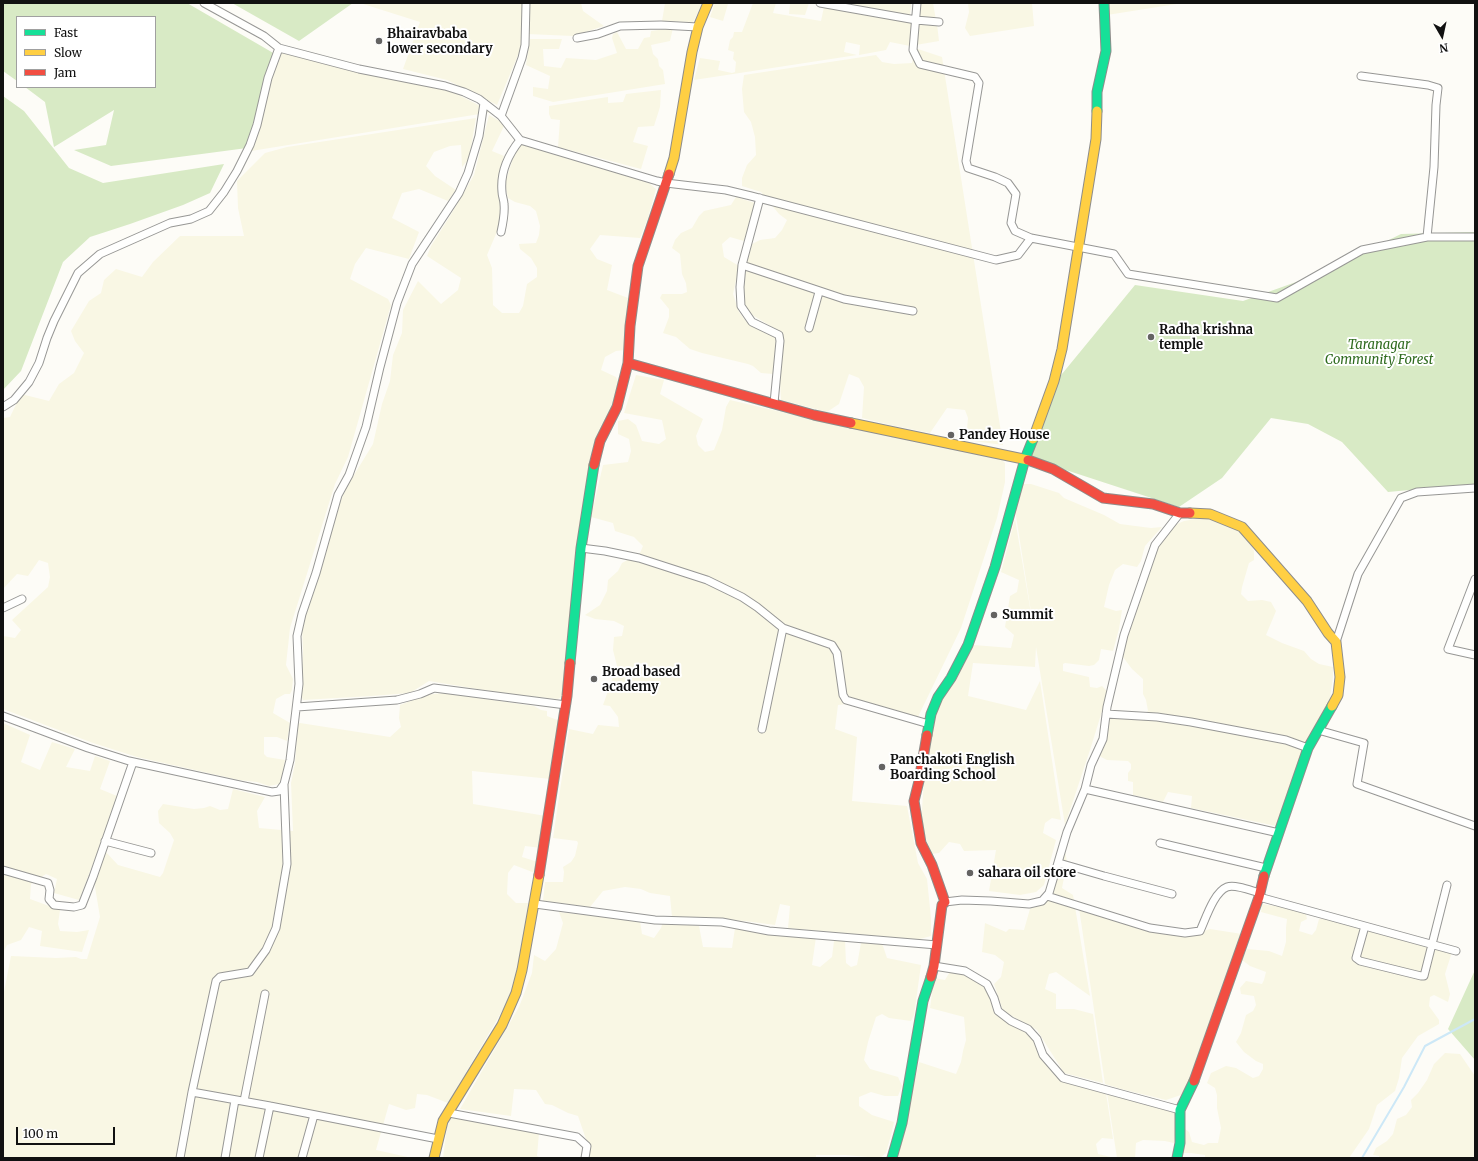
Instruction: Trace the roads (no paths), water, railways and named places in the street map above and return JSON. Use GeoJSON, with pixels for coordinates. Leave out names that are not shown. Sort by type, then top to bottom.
{"type":"FeatureCollection","features":[{"type":"Feature","properties":{"kind":"street"},"geometry":{"type":"LineString","coordinates":[[204,3],[264,36],[279,48],[359,69],[445,86],[464,92],[484,103],[501,116],[520,140],[666,183],[726,190],[996,260],[1018,255],[1031,238]]}},
{"type":"Feature","properties":{"kind":"street"},"geometry":{"type":"LineString","coordinates":[[501,116],[525,46],[526,3]]}},
{"type":"Feature","properties":{"kind":"street"},"geometry":{"type":"LineString","coordinates":[[434,1158],[443,1121],[502,1025],[516,993],[522,970],[535,904],[566,706],[581,548],[597,448],[617,408],[628,363],[630,326],[638,266],[676,149],[692,52],[698,27],[708,3]]}},
{"type":"Feature","properties":{"kind":"street"},"geometry":{"type":"LineString","coordinates":[[820,3],[916,20],[939,22]]}},
{"type":"Feature","properties":{"kind":"street"},"geometry":{"type":"LineString","coordinates":[[917,3],[913,50],[920,64],[975,77],[979,83],[966,160],[968,168],[1008,183],[1016,194],[1011,223],[1015,231],[1031,238],[1114,254],[1128,274],[1277,298],[1362,250],[1427,237],[1475,237]]}},
{"type":"Feature","properties":{"kind":"street"},"geometry":{"type":"LineString","coordinates":[[892,1158],[902,1123],[923,1001],[934,966],[942,905],[944,902],[932,865],[921,843],[914,801],[931,714],[938,697],[951,678],[968,645],[995,567],[1025,459],[1054,381],[1062,349],[1096,139],[1097,92],[1106,51],[1104,3]]}},
{"type":"Feature","properties":{"kind":"street"},"geometry":{"type":"LineString","coordinates":[[577,38],[598,34],[620,26],[661,25],[698,27]]}},
{"type":"Feature","properties":{"kind":"street"},"geometry":{"type":"LineString","coordinates":[[3,407],[14,400],[29,382],[40,363],[52,327],[78,273],[100,254],[106,251],[170,223],[191,218],[209,211],[224,192],[237,171],[250,145],[257,125],[268,78],[279,48]]}},
{"type":"Feature","properties":{"kind":"street"},"geometry":{"type":"LineString","coordinates":[[1361,76],[1428,85],[1438,88],[1434,167],[1427,237]]}},
{"type":"Feature","properties":{"kind":"street"},"geometry":{"type":"LineString","coordinates":[[180,1158],[192,1092],[216,981],[220,977],[250,972],[266,950],[276,928],[287,864],[284,784],[290,760],[299,684],[297,636],[302,614],[316,573],[338,495],[349,475],[366,427],[397,303],[412,264],[459,193],[468,173],[479,136],[484,103]]}},
{"type":"Feature","properties":{"kind":"street"},"geometry":{"type":"LineString","coordinates":[[501,232],[503,225],[504,204],[502,191],[503,175],[506,162],[520,140]]}},
{"type":"Feature","properties":{"kind":"street"},"geometry":{"type":"LineString","coordinates":[[760,198],[742,265],[740,287],[741,306],[752,322],[779,335],[780,341],[774,403]]}},
{"type":"Feature","properties":{"kind":"street"},"geometry":{"type":"LineString","coordinates":[[742,265],[818,292],[844,299],[913,310]]}},
{"type":"Feature","properties":{"kind":"street"},"geometry":{"type":"LineString","coordinates":[[809,328],[818,292]]}},
{"type":"Feature","properties":{"kind":"street"},"geometry":{"type":"LineString","coordinates":[[628,363],[814,415],[1025,459],[1053,469],[1103,498],[1153,504],[1180,513],[1210,514],[1242,527],[1307,601],[1328,633],[1336,642]]}},
{"type":"Feature","properties":{"kind":"street"},"geometry":{"type":"LineString","coordinates":[[1177,1158],[1180,1143],[1180,1110],[1198,1073],[1260,895],[1266,868],[1308,748],[1338,695],[1340,677],[1336,642],[1358,574],[1401,498],[1417,492],[1475,488]]}},
{"type":"Feature","properties":{"kind":"street"},"geometry":{"type":"LineString","coordinates":[[944,902],[962,900],[991,900],[1029,904],[1042,901],[1049,893],[1067,832],[1085,790],[1091,765],[1103,739],[1106,714],[1124,635],[1154,545],[1180,513]]}},
{"type":"Feature","properties":{"kind":"street"},"geometry":{"type":"LineString","coordinates":[[581,548],[639,558],[707,580],[742,597],[783,628],[832,645],[837,653],[843,695],[846,700],[929,724]]}},
{"type":"Feature","properties":{"kind":"street"},"geometry":{"type":"LineString","coordinates":[[1475,579],[1448,649],[1475,655]]}},
{"type":"Feature","properties":{"kind":"street"},"geometry":{"type":"LineString","coordinates":[[3,608],[22,599]]}},
{"type":"Feature","properties":{"kind":"street"},"geometry":{"type":"LineString","coordinates":[[762,729],[783,628]]}},
{"type":"Feature","properties":{"kind":"street"},"geometry":{"type":"LineString","coordinates":[[296,707],[396,700],[420,694],[434,688],[566,706]]}},
{"type":"Feature","properties":{"kind":"street"},"geometry":{"type":"LineString","coordinates":[[1106,714],[1157,717],[1191,722],[1286,740],[1308,748]]}},
{"type":"Feature","properties":{"kind":"street"},"geometry":{"type":"LineString","coordinates":[[3,716],[88,748],[133,762],[272,792],[279,791],[284,784]]}},
{"type":"Feature","properties":{"kind":"street"},"geometry":{"type":"LineString","coordinates":[[1318,730],[1364,743],[1357,784],[1475,826]]}},
{"type":"Feature","properties":{"kind":"street"},"geometry":{"type":"LineString","coordinates":[[3,870],[48,884],[50,890],[49,899],[54,905],[78,907],[82,905],[133,762]]}},
{"type":"Feature","properties":{"kind":"street"},"geometry":{"type":"LineString","coordinates":[[1085,790],[1279,833]]}},
{"type":"Feature","properties":{"kind":"street"},"geometry":{"type":"LineString","coordinates":[[105,841],[150,853]]}},
{"type":"Feature","properties":{"kind":"street"},"geometry":{"type":"LineString","coordinates":[[1160,843],[1266,868]]}},
{"type":"Feature","properties":{"kind":"street"},"geometry":{"type":"LineString","coordinates":[[1059,863],[1172,894]]}},
{"type":"Feature","properties":{"kind":"street"},"geometry":{"type":"LineString","coordinates":[[1365,926],[1356,958],[1370,964],[1424,976],[1447,885]]}},
{"type":"Feature","properties":{"kind":"street"},"geometry":{"type":"LineString","coordinates":[[1046,896],[1150,928],[1186,933],[1200,931],[1218,892],[1228,886],[1245,888],[1260,895],[1456,951]]}},
{"type":"Feature","properties":{"kind":"street"},"geometry":{"type":"LineString","coordinates":[[535,904],[655,920],[722,922],[769,930],[937,945]]}},
{"type":"Feature","properties":{"kind":"street"},"geometry":{"type":"LineString","coordinates":[[934,966],[965,971],[987,984],[994,998],[998,1011],[1011,1021],[1028,1029],[1037,1040],[1043,1055],[1063,1078],[1180,1110]]}},
{"type":"Feature","properties":{"kind":"street"},"geometry":{"type":"LineString","coordinates":[[244,1101],[265,994]]}},
{"type":"Feature","properties":{"kind":"street"},"geometry":{"type":"LineString","coordinates":[[192,1092],[438,1139]]}},
{"type":"Feature","properties":{"kind":"street"},"geometry":{"type":"LineString","coordinates":[[226,1158],[235,1100]]}},
{"type":"Feature","properties":{"kind":"street"},"geometry":{"type":"LineString","coordinates":[[259,1158],[270,1106]]}},
{"type":"Feature","properties":{"kind":"street"},"geometry":{"type":"LineString","coordinates":[[449,1113],[577,1138],[586,1146],[585,1158]]}},
{"type":"Feature","properties":{"kind":"street"},"geometry":{"type":"LineString","coordinates":[[302,1158],[314,1115]]}},
{"type":"Feature","properties":{"kind":"waterway"},"geometry":{"type":"LineString","coordinates":[[1362,1158],[1404,1087],[1425,1046],[1475,1019]]}},
{"type":"Feature","properties":{"kind":"place","name":"Bhairavbaba lower secondary"},"geometry":{"type":"Point","coordinates":[379,41]}},
{"type":"Feature","properties":{"kind":"place","name":"Radha krishna temple"},"geometry":{"type":"Point","coordinates":[1151,337]}},
{"type":"Feature","properties":{"kind":"place","name":"Pandey House"},"geometry":{"type":"Point","coordinates":[951,435]}},
{"type":"Feature","properties":{"kind":"place","name":"Summit"},"geometry":{"type":"Point","coordinates":[994,615]}},
{"type":"Feature","properties":{"kind":"place","name":"Broad based academy"},"geometry":{"type":"Point","coordinates":[594,679]}},
{"type":"Feature","properties":{"kind":"place","name":"Panchakoti English Boarding School"},"geometry":{"type":"Point","coordinates":[882,767]}},
{"type":"Feature","properties":{"kind":"place","name":"sahara oil store"},"geometry":{"type":"Point","coordinates":[970,873]}},
{"type":"Feature","properties":{"kind":"park label","name":"Taranagar Community Forest"},"geometry":{"type":"Point","coordinates":[1379,352]}}]}
